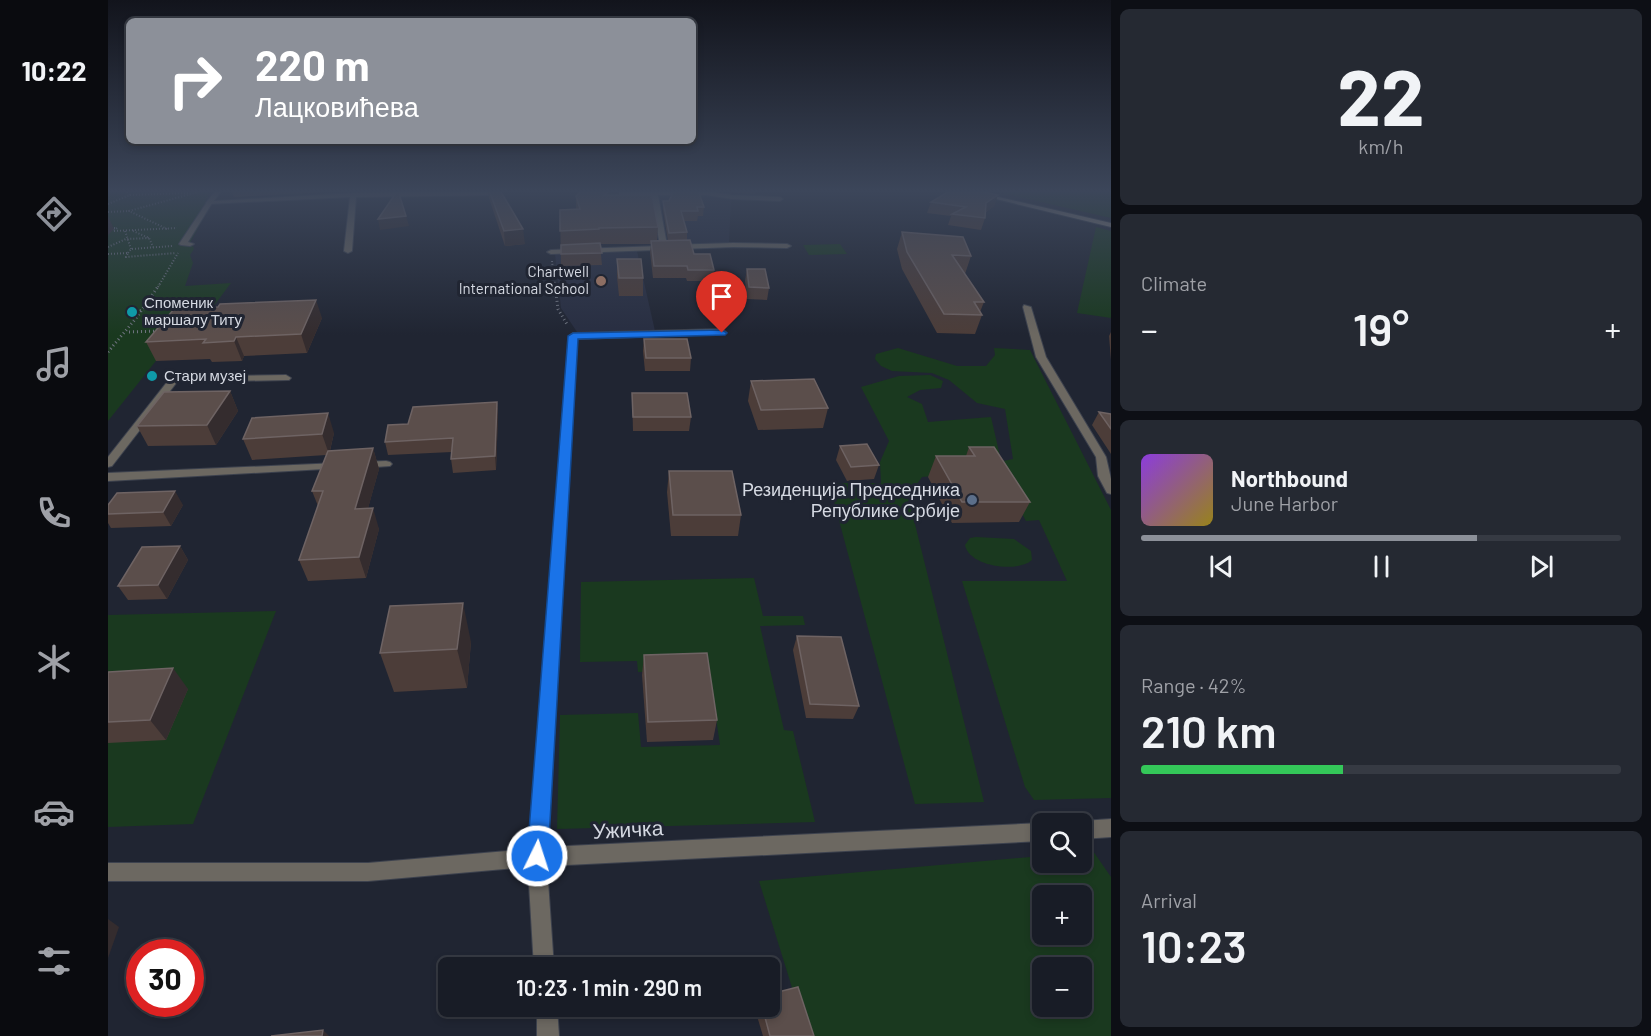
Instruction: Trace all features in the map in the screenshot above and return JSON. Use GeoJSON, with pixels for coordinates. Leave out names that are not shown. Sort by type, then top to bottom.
{"type":"FeatureCollection","features":[{"type":"Feature","properties":{"kind":"street"},"geometry":{"type":"LineString","coordinates":[[185,245],[188,238]]}},
{"type":"Feature","properties":{"kind":"street"},"geometry":{"type":"LineString","coordinates":[[348,251],[350,238]]}},
{"type":"Feature","properties":{"kind":"street"},"geometry":{"type":"LineString","coordinates":[[662,238],[664,248]]}},
{"type":"Feature","properties":{"kind":"street"},"geometry":{"type":"LineString","coordinates":[[551,252],[787,246]]}},
{"type":"Feature","properties":{"kind":"street"},"geometry":{"type":"LineString","coordinates":[[1027,307],[1041,357],[1101,457],[1104,476],[1111,490]]}},
{"type":"Feature","properties":{"kind":"street"},"geometry":{"type":"LineString","coordinates":[[543,957],[537,856],[573,336],[722,333]]}},
{"type":"Feature","properties":{"kind":"street"},"geometry":{"type":"LineString","coordinates":[[108,464],[174,380],[286,378]]}},
{"type":"Feature","properties":{"kind":"street"},"geometry":{"type":"LineString","coordinates":[[108,477],[386,464]]}},
{"type":"Feature","properties":{"kind":"street"},"geometry":{"type":"LineString","coordinates":[[1092,829],[1111,828]]}},
{"type":"Feature","properties":{"kind":"street","name":"Ужичка"},"geometry":{"type":"LineString","coordinates":[[108,872],[368,872],[537,856],[1032,832]]}},
{"type":"Feature","properties":{"kind":"street"},"geometry":{"type":"LineString","coordinates":[[548,1017],[549,1036]]}},
{"type":"Feature","properties":{"kind":"path"},"geometry":{"type":"LineString","coordinates":[[108,247],[126,239],[140,238]]}},
{"type":"Feature","properties":{"kind":"path"},"geometry":{"type":"LineString","coordinates":[[148,238],[153,247]]}},
{"type":"Feature","properties":{"kind":"path"},"geometry":{"type":"LineString","coordinates":[[126,239],[131,249]]}},
{"type":"Feature","properties":{"kind":"path"},"geometry":{"type":"LineString","coordinates":[[145,248],[185,245]]}},
{"type":"Feature","properties":{"kind":"path"},"geometry":{"type":"LineString","coordinates":[[108,352],[128,332],[144,310],[185,245]]}},
{"type":"Feature","properties":{"kind":"path"},"geometry":{"type":"LineString","coordinates":[[175,246],[131,249],[126,257],[178,253]]}},
{"type":"Feature","properties":{"kind":"path"},"geometry":{"type":"LineString","coordinates":[[551,252],[558,309],[573,336]]}},
{"type":"Feature","properties":{"kind":"path"},"geometry":{"type":"LineString","coordinates":[[108,254],[128,253]]}},
{"type":"Feature","properties":{"kind":"path"},"geometry":{"type":"LineString","coordinates":[[132,312],[144,310]]}},
{"type":"Feature","properties":{"kind":"path"},"geometry":{"type":"LineString","coordinates":[[128,332],[170,331]]}},
{"type":"Feature","properties":{"kind":"shaded area"},"geometry":{"type":"Polygon","coordinates":[[[671,238],[729,238],[729,244],[672,244],[671,238]]]}},
{"type":"Feature","properties":{"kind":"shaded area","name":"Chartwell International School"},"geometry":{"type":"Polygon","coordinates":[[[637,251],[655,331],[577,332],[561,308],[555,254],[637,251]]]}},
{"type":"Feature","properties":{"kind":"green space"},"geometry":{"type":"Polygon","coordinates":[[[108,238],[192,238],[191,241],[194,249],[190,255],[193,263],[185,286],[231,283],[198,327],[183,327],[108,421],[108,238]]]}},
{"type":"Feature","properties":{"kind":"green space"},"geometry":{"type":"Polygon","coordinates":[[[1093,238],[1111,238],[1111,318],[1077,313],[1093,238]]]}},
{"type":"Feature","properties":{"kind":"green space"},"geometry":{"type":"Polygon","coordinates":[[[840,244],[847,254],[809,255],[803,245],[840,244]]]}},
{"type":"Feature","properties":{"kind":"green space"},"geometry":{"type":"Polygon","coordinates":[[[898,348],[957,366],[986,366],[995,355],[994,348],[1030,350],[1111,510],[1111,798],[1034,800],[1025,787],[962,581],[1067,581],[1039,520],[1026,521],[994,463],[1013,459],[1005,409],[977,403],[949,380],[932,373],[892,371],[881,366],[875,359],[876,354],[898,348]]]}},
{"type":"Feature","properties":{"kind":"green space"},"geometry":{"type":"Polygon","coordinates":[[[930,375],[943,381],[941,388],[920,390],[907,397],[922,404],[928,422],[991,417],[1000,456],[986,460],[957,456],[957,474],[922,477],[908,496],[984,802],[915,804],[829,483],[881,483],[880,462],[889,441],[861,387],[899,376],[930,375]]]}},
{"type":"Feature","properties":{"kind":"green space"},"geometry":{"type":"Polygon","coordinates":[[[970,538],[1014,539],[1031,551],[1032,560],[1025,564],[1006,567],[984,563],[968,552],[965,545],[970,538]]]}},
{"type":"Feature","properties":{"kind":"green space"},"geometry":{"type":"Polygon","coordinates":[[[754,578],[763,616],[803,616],[805,625],[760,626],[784,730],[793,731],[815,822],[557,829],[560,715],[638,713],[641,747],[720,745],[709,671],[638,672],[637,661],[580,662],[581,582],[754,578]]]}},
{"type":"Feature","properties":{"kind":"green space"},"geometry":{"type":"Polygon","coordinates":[[[276,611],[193,824],[108,827],[108,615],[276,611]]]}},
{"type":"Feature","properties":{"kind":"green space"},"geometry":{"type":"Polygon","coordinates":[[[1093,851],[1111,877],[1111,1036],[807,1036],[759,881],[1032,857],[1032,873],[1092,873],[1093,851]]]}},
{"type":"Feature","properties":{"kind":"building"},"geometry":{"type":"Polygon","coordinates":[[[904,238],[964,238],[971,256],[952,255],[984,302],[974,302],[982,315],[944,314],[907,252],[904,238]]]}},
{"type":"Feature","properties":{"kind":"building"},"geometry":{"type":"Polygon","coordinates":[[[690,240],[694,254],[710,254],[714,270],[688,270],[687,266],[654,266],[651,241],[690,240]]]}},
{"type":"Feature","properties":{"kind":"building"},"geometry":{"type":"Polygon","coordinates":[[[600,243],[602,253],[561,254],[561,245],[600,243]]]}},
{"type":"Feature","properties":{"kind":"building"},"geometry":{"type":"Polygon","coordinates":[[[617,259],[641,259],[643,278],[619,278],[617,259]]]}},
{"type":"Feature","properties":{"kind":"building"},"geometry":{"type":"Polygon","coordinates":[[[747,269],[765,269],[769,288],[749,287],[747,269]]]}},
{"type":"Feature","properties":{"kind":"building"},"geometry":{"type":"Polygon","coordinates":[[[316,300],[301,334],[236,337],[234,341],[203,343],[206,339],[146,342],[174,309],[218,307],[220,304],[316,300]]]}},
{"type":"Feature","properties":{"kind":"building"},"geometry":{"type":"Polygon","coordinates":[[[644,339],[687,339],[691,358],[646,358],[644,339]]]}},
{"type":"Feature","properties":{"kind":"building"},"geometry":{"type":"Polygon","coordinates":[[[814,379],[828,408],[761,410],[751,381],[814,379]]]}},
{"type":"Feature","properties":{"kind":"building"},"geometry":{"type":"Polygon","coordinates":[[[230,391],[207,425],[137,426],[164,392],[230,391]]]}},
{"type":"Feature","properties":{"kind":"building"},"geometry":{"type":"Polygon","coordinates":[[[632,393],[687,393],[691,417],[633,417],[632,393]]]}},
{"type":"Feature","properties":{"kind":"building"},"geometry":{"type":"Polygon","coordinates":[[[497,402],[495,456],[451,459],[453,438],[385,442],[388,425],[408,424],[413,407],[497,402]]]}},
{"type":"Feature","properties":{"kind":"building"},"geometry":{"type":"Polygon","coordinates":[[[1099,412],[1111,414],[1111,429],[1099,412]]]}},
{"type":"Feature","properties":{"kind":"building"},"geometry":{"type":"Polygon","coordinates":[[[328,413],[322,434],[243,439],[252,418],[328,413]]]}},
{"type":"Feature","properties":{"kind":"building"},"geometry":{"type":"Polygon","coordinates":[[[867,444],[879,465],[851,467],[840,446],[867,444]]]}},
{"type":"Feature","properties":{"kind":"building"},"geometry":{"type":"Polygon","coordinates":[[[969,447],[994,447],[1030,502],[962,502],[936,456],[975,456],[969,447]]]}},
{"type":"Feature","properties":{"kind":"building"},"geometry":{"type":"Polygon","coordinates":[[[373,448],[355,509],[373,508],[359,557],[299,560],[323,491],[312,491],[328,451],[373,448]]]}},
{"type":"Feature","properties":{"kind":"building"},"geometry":{"type":"Polygon","coordinates":[[[669,471],[732,471],[741,515],[673,515],[669,471]]]}},
{"type":"Feature","properties":{"kind":"building"},"geometry":{"type":"Polygon","coordinates":[[[175,491],[163,512],[108,514],[108,505],[117,493],[175,491]]]}},
{"type":"Feature","properties":{"kind":"building"},"geometry":{"type":"Polygon","coordinates":[[[180,546],[158,585],[118,586],[142,547],[180,546]]]}},
{"type":"Feature","properties":{"kind":"building"},"geometry":{"type":"Polygon","coordinates":[[[463,603],[457,649],[380,653],[390,606],[463,603]]]}},
{"type":"Feature","properties":{"kind":"building"},"geometry":{"type":"Polygon","coordinates":[[[797,636],[841,637],[859,706],[810,704],[797,636]]]}},
{"type":"Feature","properties":{"kind":"building"},"geometry":{"type":"Polygon","coordinates":[[[707,653],[717,720],[648,722],[644,655],[707,653]]]}},
{"type":"Feature","properties":{"kind":"building"},"geometry":{"type":"Polygon","coordinates":[[[173,668],[150,720],[108,722],[108,672],[173,668]]]}},
{"type":"Feature","properties":{"kind":"building"},"geometry":{"type":"Polygon","coordinates":[[[798,987],[814,1036],[770,1036],[765,1017],[780,1017],[780,992],[798,987]]]}},
{"type":"Feature","properties":{"kind":"building"},"geometry":{"type":"Polygon","coordinates":[[[323,1030],[322,1036],[271,1036],[323,1030]]]}},
{"type":"Feature","properties":{"kind":"place","name":"Chartwell International School"},"geometry":{"type":"Point","coordinates":[601,281]}},
{"type":"Feature","properties":{"kind":"place","name":"Споменик маршалу Титу"},"geometry":{"type":"Point","coordinates":[132,312]}},
{"type":"Feature","properties":{"kind":"place","name":"Стари музеј"},"geometry":{"type":"Point","coordinates":[152,376]}},
{"type":"Feature","properties":{"kind":"place","name":"Резиденција Председника Републике Србије"},"geometry":{"type":"Point","coordinates":[972,500]}},
{"type":"Feature","properties":{"kind":"route"},"geometry":{"type":"LineString","coordinates":[[537,856],[573,336],[722,333]]}}]}
